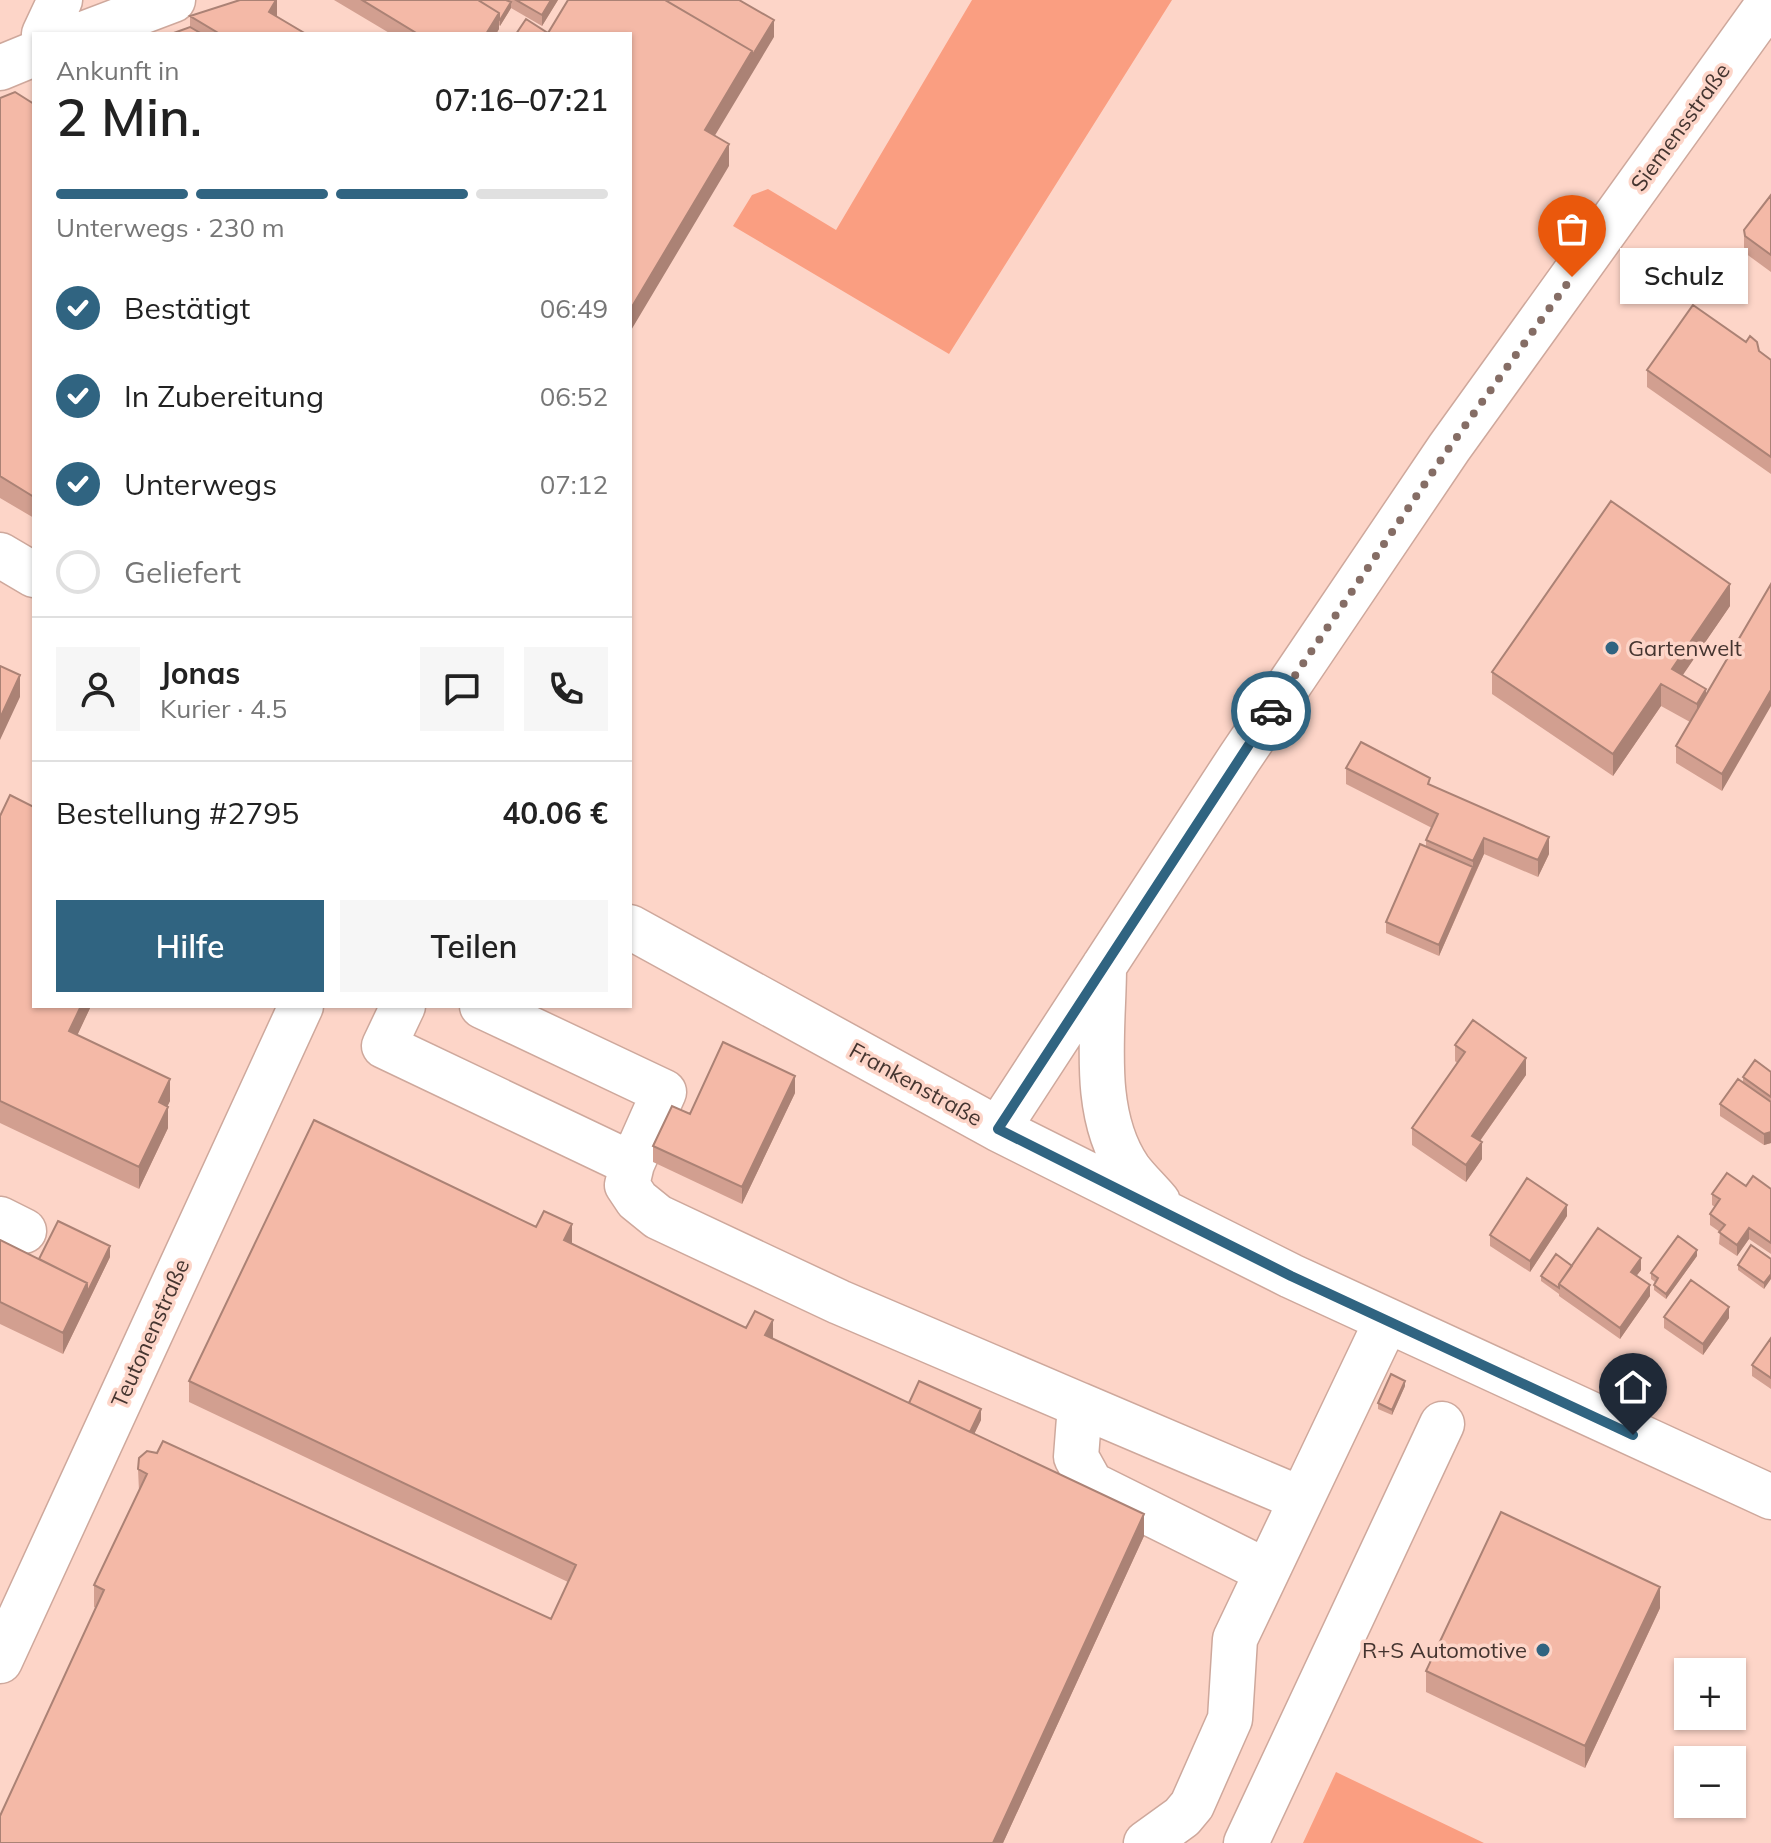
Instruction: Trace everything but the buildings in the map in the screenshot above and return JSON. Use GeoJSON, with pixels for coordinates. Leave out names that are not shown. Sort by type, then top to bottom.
{"type":"FeatureCollection","features":[{"type":"Feature","properties":{"kind":"street"},"geometry":{"type":"LineString","coordinates":[[45,32],[60,0]]}},
{"type":"Feature","properties":{"kind":"street","name":"Siemensstraße"},"geometry":{"type":"LineString","coordinates":[[998,1129],[1449,448],[1771,0]]}},
{"type":"Feature","properties":{"kind":"street"},"geometry":{"type":"LineString","coordinates":[[88,32],[158,3]]}},
{"type":"Feature","properties":{"kind":"street"},"geometry":{"type":"LineString","coordinates":[[0,68],[32,55]]}},
{"type":"Feature","properties":{"kind":"street"},"geometry":{"type":"LineString","coordinates":[[0,555],[32,574]]}},
{"type":"Feature","properties":{"kind":"street","name":"Frankenstraße"},"geometry":{"type":"LineString","coordinates":[[632,928],[998,1129],[1170,1215],[1386,1322],[1771,1497]]}},
{"type":"Feature","properties":{"kind":"street"},"geometry":{"type":"LineString","coordinates":[[1104,966],[1104,1097],[1118,1149],[1129,1169],[1170,1215]]}},
{"type":"Feature","properties":{"kind":"street","name":"Teutonenstraße"},"geometry":{"type":"LineString","coordinates":[[0,1661],[300,1008]]}},
{"type":"Feature","properties":{"kind":"street"},"geometry":{"type":"LineString","coordinates":[[402,1008],[384,1046],[632,1164]]}},
{"type":"Feature","properties":{"kind":"street"},"geometry":{"type":"LineString","coordinates":[[486,1008],[664,1092],[632,1164],[627,1185],[637,1200],[658,1217],[839,1302],[1301,1499]]}},
{"type":"Feature","properties":{"kind":"street"},"geometry":{"type":"LineString","coordinates":[[1146,1843],[1182,1817],[1192,1805],[1230,1719],[1235,1639],[1386,1322]]}},
{"type":"Feature","properties":{"kind":"street"},"geometry":{"type":"LineString","coordinates":[[1080,1405],[1076,1457],[1091,1484],[1266,1571]]}},
{"type":"Feature","properties":{"kind":"street"},"geometry":{"type":"LineString","coordinates":[[1246,1843],[1442,1424]]}},
{"type":"Feature","properties":{"kind":"shaded area"},"geometry":{"type":"Polygon","coordinates":[[[972,0],[1172,0],[949,354],[733,226],[752,195],[768,189],[836,230],[972,0]]]}},
{"type":"Feature","properties":{"kind":"shaded area"},"geometry":{"type":"Polygon","coordinates":[[[1336,1772],[1484,1843],[1303,1843],[1336,1772]]]}},
{"type":"Feature","properties":{"kind":"way so far"},"geometry":{"type":"LineString","coordinates":[[1271,711],[1449,448],[1572,277]]}},
{"type":"Feature","properties":{"kind":"place","name":"Schulz"},"geometry":{"type":"Point","coordinates":[1572,277]}},
{"type":"Feature","properties":{"kind":"place","name":"Gartenwelt"},"geometry":{"type":"Point","coordinates":[1612,648]}},
{"type":"Feature","properties":{"kind":"place","name":"R+S Automotive"},"geometry":{"type":"Point","coordinates":[1543,1650]}},
{"type":"Feature","properties":{"kind":"route"},"geometry":{"type":"LineString","coordinates":[[1271,711],[998,1129],[1467,1361],[1633,1435]]}}]}
